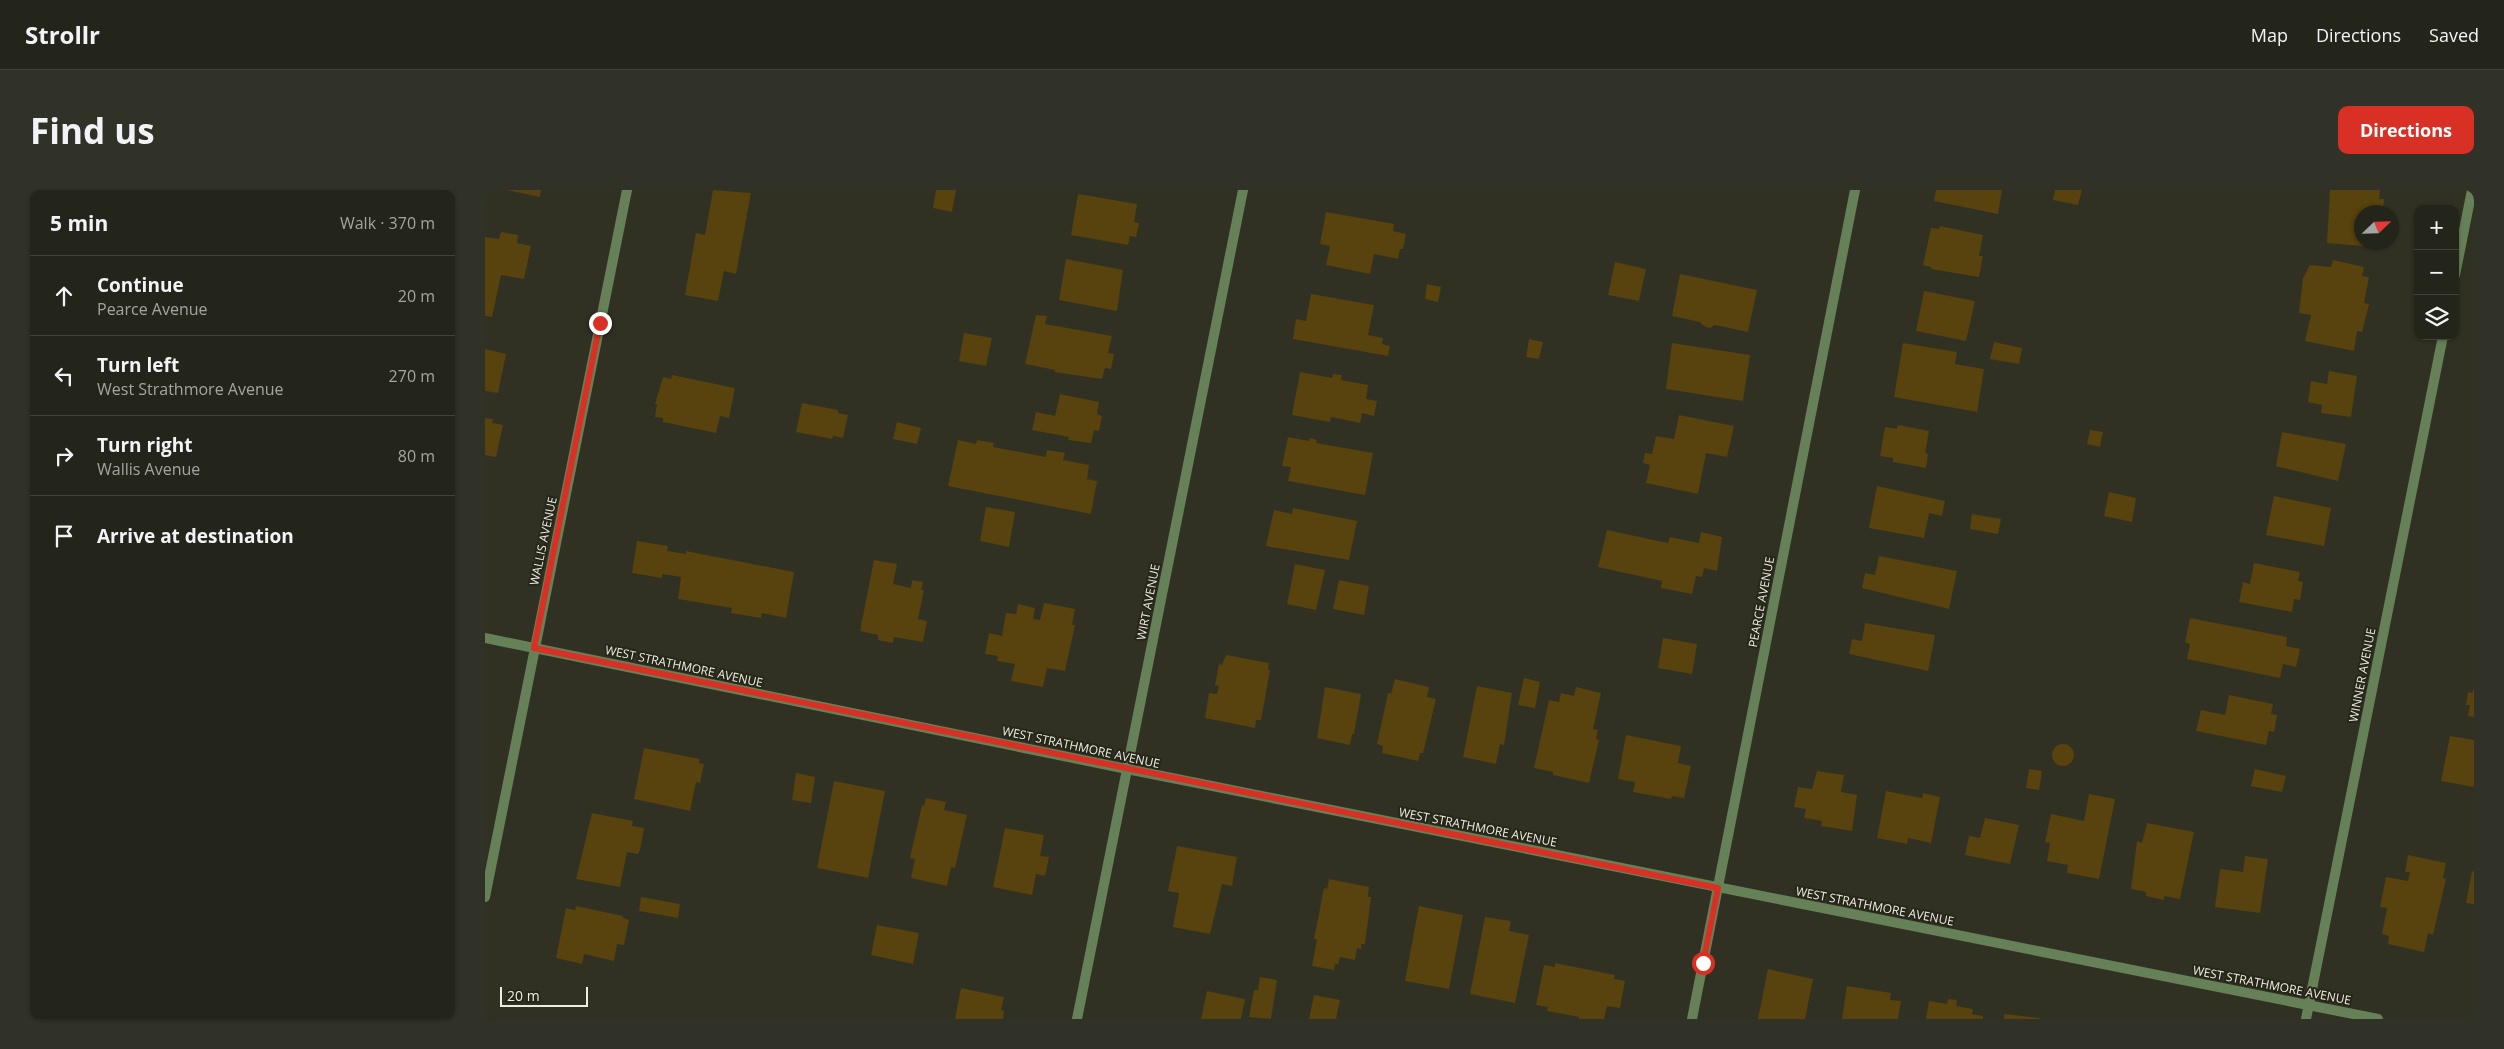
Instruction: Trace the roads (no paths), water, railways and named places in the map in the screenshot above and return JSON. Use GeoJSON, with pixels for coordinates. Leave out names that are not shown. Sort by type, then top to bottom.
{"type":"FeatureCollection","features":[{"type":"Feature","properties":{"kind":"street","name":"WALLIS AVENUE"},"geometry":{"type":"LineString","coordinates":[[485,897],[627,190]]}},
{"type":"Feature","properties":{"kind":"street","name":"WIRT AVENUE"},"geometry":{"type":"LineString","coordinates":[[1077,1019],[1243,190]]}},
{"type":"Feature","properties":{"kind":"street","name":"PEARCE AVENUE"},"geometry":{"type":"LineString","coordinates":[[1692,1019],[1855,190]]}},
{"type":"Feature","properties":{"kind":"street"},"geometry":{"type":"LineString","coordinates":[[2459,255],[2472,190]]}},
{"type":"Feature","properties":{"kind":"street","name":"WINNER AVENUE"},"geometry":{"type":"LineString","coordinates":[[2306,1019],[2442,340]]}},
{"type":"Feature","properties":{"kind":"street","name":"WEST STRATHMORE AVENUE"},"geometry":{"type":"LineString","coordinates":[[485,638],[1127,770],[2379,1019]]}}]}
